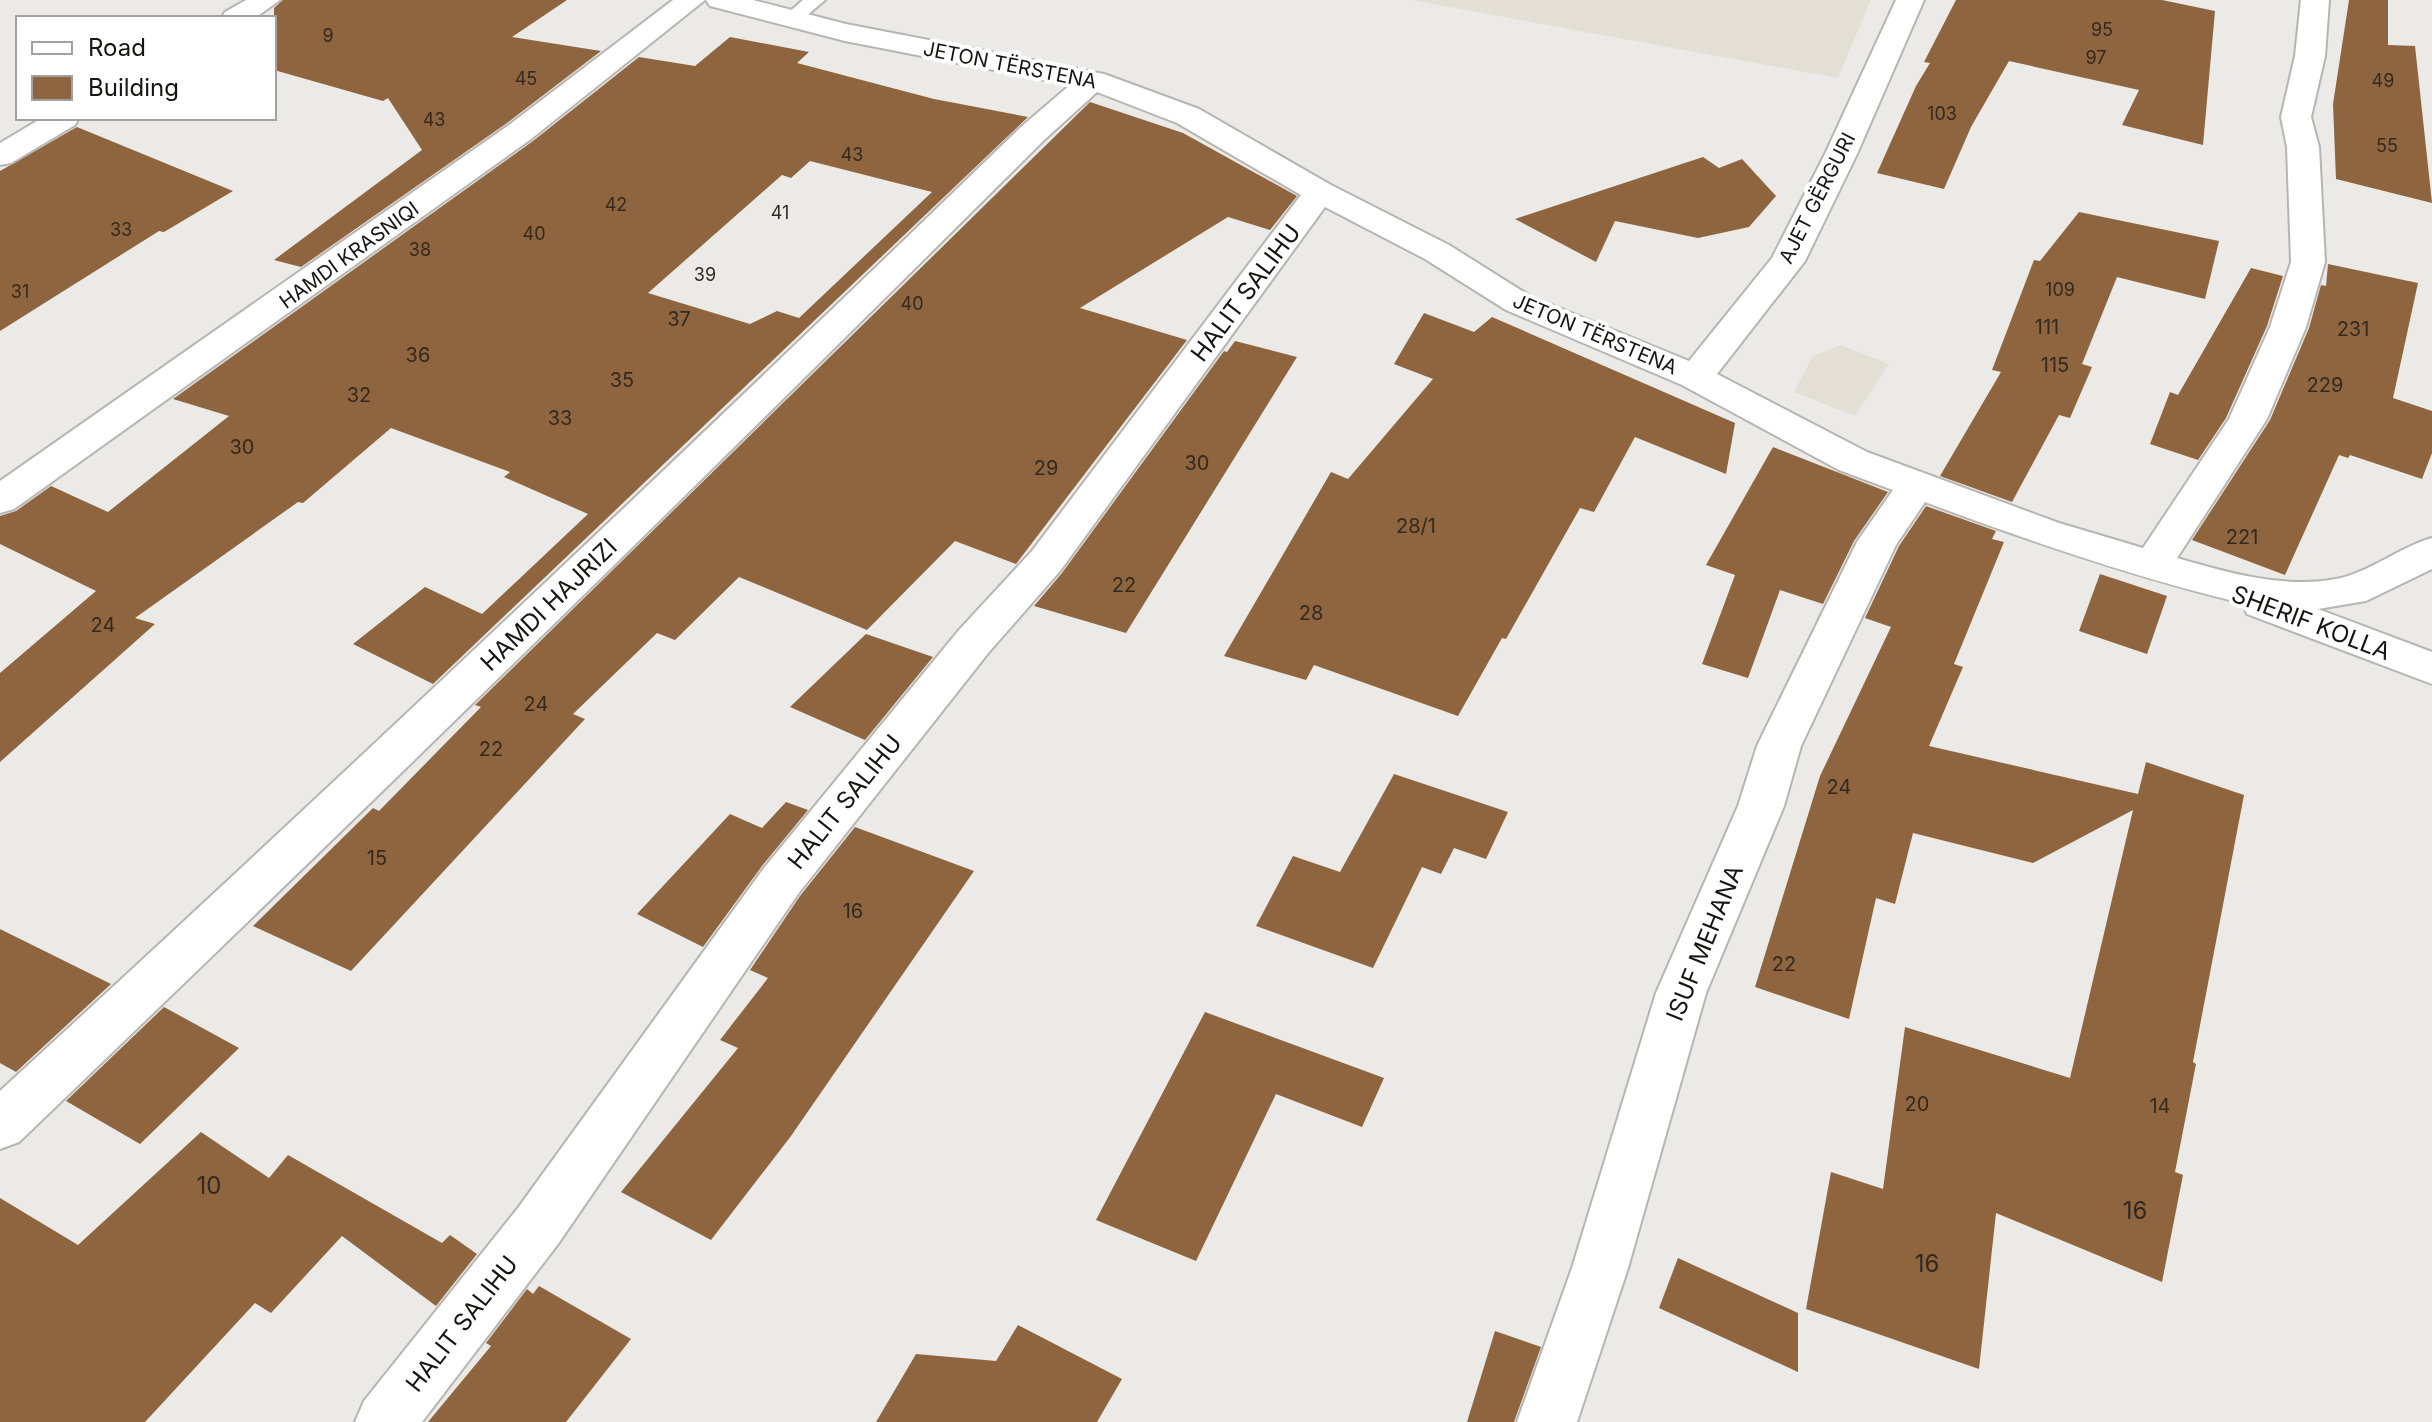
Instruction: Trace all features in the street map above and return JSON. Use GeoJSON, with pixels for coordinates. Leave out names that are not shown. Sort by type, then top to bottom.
{"type":"FeatureCollection","features":[{"type":"Feature","properties":{"kind":"street"},"geometry":{"type":"LineString","coordinates":[[238,16],[266,0]]}},
{"type":"Feature","properties":{"kind":"street","name":"HAMDI KRASNIQI"},"geometry":{"type":"LineString","coordinates":[[0,500],[508,140],[691,0]]}},
{"type":"Feature","properties":{"kind":"street","name":"JETON TËRSTENA"},"geometry":{"type":"LineString","coordinates":[[720,0],[803,10],[1093,80],[1188,116],[1320,192],[1437,252],[1518,303],[1695,377],[1853,461],[2045,532],[2170,571],[2256,592],[2309,596],[2351,591],[2432,552]]}},
{"type":"Feature","properties":{"kind":"street","name":"AJET GËRGURI"},"geometry":{"type":"LineString","coordinates":[[1695,377],[1788,261],[1841,154],[1910,0]]}},
{"type":"Feature","properties":{"kind":"street"},"geometry":{"type":"LineString","coordinates":[[2170,571],[2248,419],[2288,327],[2308,262],[2303,147],[2296,117],[2310,56],[2315,0]]}},
{"type":"Feature","properties":{"kind":"street","name":"HAMDI HAJRIZI"},"geometry":{"type":"LineString","coordinates":[[0,1125],[387,761],[1032,134],[1093,80]]}},
{"type":"Feature","properties":{"kind":"street"},"geometry":{"type":"LineString","coordinates":[[0,156],[61,120]]}},
{"type":"Feature","properties":{"kind":"street","name":"HALIT SALIHU"},"geometry":{"type":"LineString","coordinates":[[385,1422],[538,1226],[781,881],[974,641],[1046,561],[1320,192]]}},
{"type":"Feature","properties":{"kind":"street","name":"ISUF MEHANA"},"geometry":{"type":"LineString","coordinates":[[1547,1422],[1600,1268],[1681,993],[1761,806],[1779,746],[1877,542],[1916,486]]}},
{"type":"Feature","properties":{"kind":"street","name":"SHERIF KOLLA"},"geometry":{"type":"LineString","coordinates":[[2170,571],[2432,669]]}},
{"type":"Feature","properties":{"kind":"shaded area"},"geometry":{"type":"Polygon","coordinates":[[[1411,0],[1871,0],[1838,78],[1411,0]]]}},
{"type":"Feature","properties":{"kind":"shaded area"},"geometry":{"type":"Polygon","coordinates":[[[1841,345],[1889,364],[1855,416],[1794,392],[1813,356],[1841,345]]]}},
{"type":"Feature","properties":{"kind":"building"},"geometry":{"type":"Polygon","coordinates":[[[283,0],[567,0],[512,37],[601,51],[507,123],[301,267],[274,260],[422,150],[388,98],[383,101],[276,71],[274,8],[283,0]]]}},
{"type":"Feature","properties":{"kind":"building"},"geometry":{"type":"Polygon","coordinates":[[[1956,0],[2162,0],[2215,11],[2203,145],[2122,125],[2139,90],[2009,61],[1971,127],[1944,189],[1877,173],[1916,86],[1930,63],[1924,62],[1956,0]]]}},
{"type":"Feature","properties":{"kind":"building"},"geometry":{"type":"Polygon","coordinates":[[[2349,0],[2388,0],[2388,45],[2415,46],[2432,203],[2336,179],[2333,104],[2349,0]]]}},
{"type":"Feature","properties":{"kind":"building"},"geometry":{"type":"Polygon","coordinates":[[[730,37],[809,52],[797,63],[934,99],[1028,117],[433,684],[353,644],[425,587],[482,614],[588,514],[504,477],[510,472],[391,428],[303,503],[298,502],[135,618],[155,624],[0,762],[0,673],[96,591],[0,544],[0,516],[16,511],[51,486],[108,512],[229,416],[173,399],[533,141],[639,57],[695,66],[730,37]],[[810,161],[791,178],[782,175],[648,293],[750,324],[777,311],[799,318],[932,192],[810,161]]]}},
{"type":"Feature","properties":{"kind":"building"},"geometry":{"type":"Polygon","coordinates":[[[1090,102],[1183,133],[1297,196],[1270,230],[1228,217],[1080,308],[1187,340],[1016,564],[955,541],[867,630],[739,577],[675,640],[657,633],[573,714],[585,719],[351,971],[253,926],[373,808],[379,811],[481,707],[475,705],[1090,102]]]}},
{"type":"Feature","properties":{"kind":"building"},"geometry":{"type":"Polygon","coordinates":[[[77,127],[233,191],[164,232],[159,231],[0,331],[0,171],[77,127]]]}},
{"type":"Feature","properties":{"kind":"building"},"geometry":{"type":"Polygon","coordinates":[[[1703,157],[1719,168],[1742,159],[1776,196],[1749,227],[1698,238],[1615,221],[1596,262],[1515,219],[1703,157]]]}},
{"type":"Feature","properties":{"kind":"building"},"geometry":{"type":"Polygon","coordinates":[[[2079,212],[2219,241],[2205,299],[2117,277],[2082,364],[2092,367],[2070,418],[2059,415],[2012,502],[1940,476],[2001,372],[1992,370],[2034,260],[2040,261],[2079,212]]]}},
{"type":"Feature","properties":{"kind":"building"},"geometry":{"type":"Polygon","coordinates":[[[2328,264],[2418,283],[2393,398],[2432,411],[2432,453],[2422,479],[2350,455],[2348,458],[2339,455],[2285,575],[2192,540],[2270,420],[2309,328],[2321,285],[2326,286],[2328,264]]]}},
{"type":"Feature","properties":{"kind":"building"},"geometry":{"type":"Polygon","coordinates":[[[2251,268],[2283,276],[2267,326],[2226,418],[2198,460],[2150,444],[2170,392],[2178,395],[2251,268]]]}},
{"type":"Feature","properties":{"kind":"building"},"geometry":{"type":"Polygon","coordinates":[[[1424,313],[1474,332],[1492,317],[1735,423],[1726,474],[1635,437],[1594,512],[1580,508],[1506,639],[1502,638],[1458,716],[1314,665],[1306,680],[1224,656],[1331,472],[1348,479],[1433,379],[1394,364],[1424,313]]]}},
{"type":"Feature","properties":{"kind":"building"},"geometry":{"type":"Polygon","coordinates":[[[1235,341],[1297,357],[1126,633],[1034,606],[1062,573],[1224,351],[1227,352],[1235,341]]]}},
{"type":"Feature","properties":{"kind":"building"},"geometry":{"type":"Polygon","coordinates":[[[1773,447],[1888,492],[1854,541],[1823,604],[1780,590],[1748,678],[1702,664],[1735,575],[1706,565],[1773,447]]]}},
{"type":"Feature","properties":{"kind":"building"},"geometry":{"type":"Polygon","coordinates":[[[1926,506],[1996,531],[1992,539],[2004,542],[1954,664],[1963,667],[1929,746],[2138,794],[2146,762],[2244,795],[2193,1062],[2196,1064],[2175,1172],[2183,1175],[2162,1282],[1996,1213],[1979,1369],[1806,1309],[1831,1172],[1883,1189],[1905,1027],[2070,1078],[2133,810],[2033,863],[1913,833],[1895,904],[1876,898],[1849,1019],[1755,987],[1820,776],[1891,627],[1865,618],[1899,546],[1926,506]]]}},
{"type":"Feature","properties":{"kind":"building"},"geometry":{"type":"Polygon","coordinates":[[[2100,574],[2167,596],[2147,654],[2079,631],[2100,574]]]}},
{"type":"Feature","properties":{"kind":"building"},"geometry":{"type":"Polygon","coordinates":[[[866,634],[933,657],[865,740],[790,707],[866,634]]]}},
{"type":"Feature","properties":{"kind":"building"},"geometry":{"type":"Polygon","coordinates":[[[1394,774],[1508,812],[1486,859],[1454,848],[1441,874],[1422,867],[1373,968],[1256,926],[1293,856],[1340,872],[1394,774]]]}},
{"type":"Feature","properties":{"kind":"building"},"geometry":{"type":"Polygon","coordinates":[[[786,802],[808,810],[762,866],[703,947],[637,914],[730,814],[762,828],[786,802]]]}},
{"type":"Feature","properties":{"kind":"building"},"geometry":{"type":"Polygon","coordinates":[[[855,827],[974,871],[791,1136],[711,1240],[621,1192],[738,1048],[720,1040],[768,978],[750,970],[800,896],[855,827]]]}},
{"type":"Feature","properties":{"kind":"building"},"geometry":{"type":"Polygon","coordinates":[[[0,929],[111,984],[16,1072],[0,1063],[0,929]]]}},
{"type":"Feature","properties":{"kind":"building"},"geometry":{"type":"Polygon","coordinates":[[[164,1007],[239,1048],[140,1144],[66,1101],[164,1007]]]}},
{"type":"Feature","properties":{"kind":"building"},"geometry":{"type":"Polygon","coordinates":[[[1205,1012],[1384,1078],[1362,1127],[1276,1094],[1196,1261],[1096,1220],[1205,1012]]]}},
{"type":"Feature","properties":{"kind":"building"},"geometry":{"type":"Polygon","coordinates":[[[201,1132],[269,1178],[288,1155],[442,1243],[450,1235],[477,1254],[436,1306],[342,1236],[271,1313],[255,1303],[145,1422],[0,1422],[0,1198],[78,1245],[201,1132]]]}},
{"type":"Feature","properties":{"kind":"building"},"geometry":{"type":"Polygon","coordinates":[[[1678,1258],[1798,1313],[1798,1372],[1659,1308],[1678,1258]]]}},
{"type":"Feature","properties":{"kind":"building"},"geometry":{"type":"Polygon","coordinates":[[[539,1286],[631,1339],[566,1422],[428,1422],[491,1346],[486,1343],[527,1289],[533,1294],[539,1286]]]}},
{"type":"Feature","properties":{"kind":"building"},"geometry":{"type":"Polygon","coordinates":[[[1018,1325],[1122,1379],[1097,1422],[876,1422],[916,1354],[996,1361],[1018,1325]]]}},
{"type":"Feature","properties":{"kind":"building"},"geometry":{"type":"Polygon","coordinates":[[[1495,1331],[1541,1347],[1514,1422],[1467,1422],[1495,1331]]]}}]}
